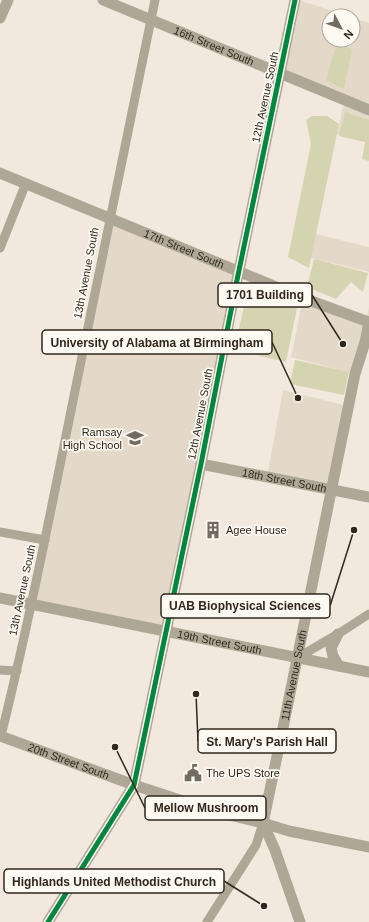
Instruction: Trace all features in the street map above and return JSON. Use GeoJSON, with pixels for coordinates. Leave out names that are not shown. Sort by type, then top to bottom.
{"type":"FeatureCollection","features":[{"type":"Feature","properties":{"kind":"street"},"geometry":{"type":"LineString","coordinates":[[0,18],[8,0]]}},
{"type":"Feature","properties":{"kind":"street","name":"16th Street South"},"geometry":{"type":"LineString","coordinates":[[103,0],[369,110]]}},
{"type":"Feature","properties":{"kind":"street","name":"13th Avenue South"},"geometry":{"type":"LineString","coordinates":[[0,736],[17,671],[32,604],[155,0]]}},
{"type":"Feature","properties":{"kind":"street","name":"12th Avenue South"},"geometry":{"type":"LineString","coordinates":[[134,785],[201,464],[294,0]]}},
{"type":"Feature","properties":{"kind":"street","name":"17th Street South"},"geometry":{"type":"LineString","coordinates":[[0,173],[303,298],[369,322]]}},
{"type":"Feature","properties":{"kind":"street"},"geometry":{"type":"LineString","coordinates":[[0,248],[26,183]]}},
{"type":"Feature","properties":{"kind":"street","name":"11th Avenue South"},"geometry":{"type":"LineString","coordinates":[[207,922],[256,845],[263,823],[356,374],[366,342],[369,322]]}},
{"type":"Feature","properties":{"kind":"street","name":"18th Street South"},"geometry":{"type":"LineString","coordinates":[[201,464],[369,497]]}},
{"type":"Feature","properties":{"kind":"street"},"geometry":{"type":"LineString","coordinates":[[0,532],[45,540]]}},
{"type":"Feature","properties":{"kind":"street","name":"19th Street South"},"geometry":{"type":"LineString","coordinates":[[0,598],[369,672]]}},
{"type":"Feature","properties":{"kind":"street"},"geometry":{"type":"LineString","coordinates":[[297,658],[369,614]]}},
{"type":"Feature","properties":{"kind":"street"},"geometry":{"type":"LineString","coordinates":[[338,634],[331,648],[332,656],[339,666]]}},
{"type":"Feature","properties":{"kind":"street"},"geometry":{"type":"LineString","coordinates":[[0,670],[17,671]]}},
{"type":"Feature","properties":{"kind":"street","name":"20th Street South"},"geometry":{"type":"LineString","coordinates":[[0,736],[134,785],[213,811],[289,831],[369,847]]}},
{"type":"Feature","properties":{"kind":"street"},"geometry":{"type":"LineString","coordinates":[[48,922],[134,785]]}},
{"type":"Feature","properties":{"kind":"street"},"geometry":{"type":"LineString","coordinates":[[263,823],[276,850],[300,922]]}},
{"type":"Feature","properties":{"kind":"shaded area"},"geometry":{"type":"Polygon","coordinates":[[[299,0],[324,8],[321,8],[321,48],[361,48],[361,20],[369,23],[369,143],[337,135],[344,101],[280,73],[299,0]]]}},
{"type":"Feature","properties":{"kind":"shaded area","name":"Ramsay High School"},"geometry":{"type":"Polygon","coordinates":[[[109,218],[239,272],[166,631],[32,604],[109,218]]]}},
{"type":"Feature","properties":{"kind":"shaded area"},"geometry":{"type":"Polygon","coordinates":[[[316,234],[369,247],[369,272],[311,258],[316,234]]]}},
{"type":"Feature","properties":{"kind":"shaded area"},"geometry":{"type":"Polygon","coordinates":[[[303,298],[366,321],[369,307],[369,322],[332,490],[267,477],[283,390],[344,405],[355,374],[291,357],[303,298]]]}},
{"type":"Feature","properties":{"kind":"green space"},"geometry":{"type":"Polygon","coordinates":[[[336,48],[352,49],[344,89],[326,80],[336,48]]]}},
{"type":"Feature","properties":{"kind":"green space"},"geometry":{"type":"Polygon","coordinates":[[[345,112],[369,120],[369,161],[362,159],[365,142],[339,136],[345,112]]]}},
{"type":"Feature","properties":{"kind":"green space"},"geometry":{"type":"Polygon","coordinates":[[[312,116],[327,116],[339,124],[309,268],[288,257],[311,144],[306,120],[312,116]]]}},
{"type":"Feature","properties":{"kind":"green space"},"geometry":{"type":"Polygon","coordinates":[[[314,259],[368,273],[363,292],[351,282],[336,299],[307,287],[314,259]]]}},
{"type":"Feature","properties":{"kind":"green space"},"geometry":{"type":"Polygon","coordinates":[[[248,289],[297,308],[286,362],[234,350],[248,289]]]}},
{"type":"Feature","properties":{"kind":"green space"},"geometry":{"type":"Polygon","coordinates":[[[295,360],[349,372],[344,395],[290,384],[295,360]]]}},
{"type":"Feature","properties":{"kind":"cycle path"},"geometry":{"type":"LineString","coordinates":[[48,922],[134,785],[295,0]]}},
{"type":"Feature","properties":{"kind":"place","name":"1701 Building"},"geometry":{"type":"Point","coordinates":[343,344]}},
{"type":"Feature","properties":{"kind":"place","name":"University of Alabama at Birmingham"},"geometry":{"type":"Point","coordinates":[298,398]}},
{"type":"Feature","properties":{"kind":"place","name":"Ramsay High School"},"geometry":{"type":"Point","coordinates":[135,438]}},
{"type":"Feature","properties":{"kind":"place","name":"Agee House"},"geometry":{"type":"Point","coordinates":[213,530]}},
{"type":"Feature","properties":{"kind":"place","name":"UAB Biophysical Sciences"},"geometry":{"type":"Point","coordinates":[354,530]}},
{"type":"Feature","properties":{"kind":"place","name":"St. Mary's Parish Hall"},"geometry":{"type":"Point","coordinates":[196,694]}},
{"type":"Feature","properties":{"kind":"place","name":"Mellow Mushroom"},"geometry":{"type":"Point","coordinates":[115,747]}},
{"type":"Feature","properties":{"kind":"place","name":"The UPS Store"},"geometry":{"type":"Point","coordinates":[193,773]}},
{"type":"Feature","properties":{"kind":"place","name":"Highlands United Methodist Church"},"geometry":{"type":"Point","coordinates":[264,906]}}]}
